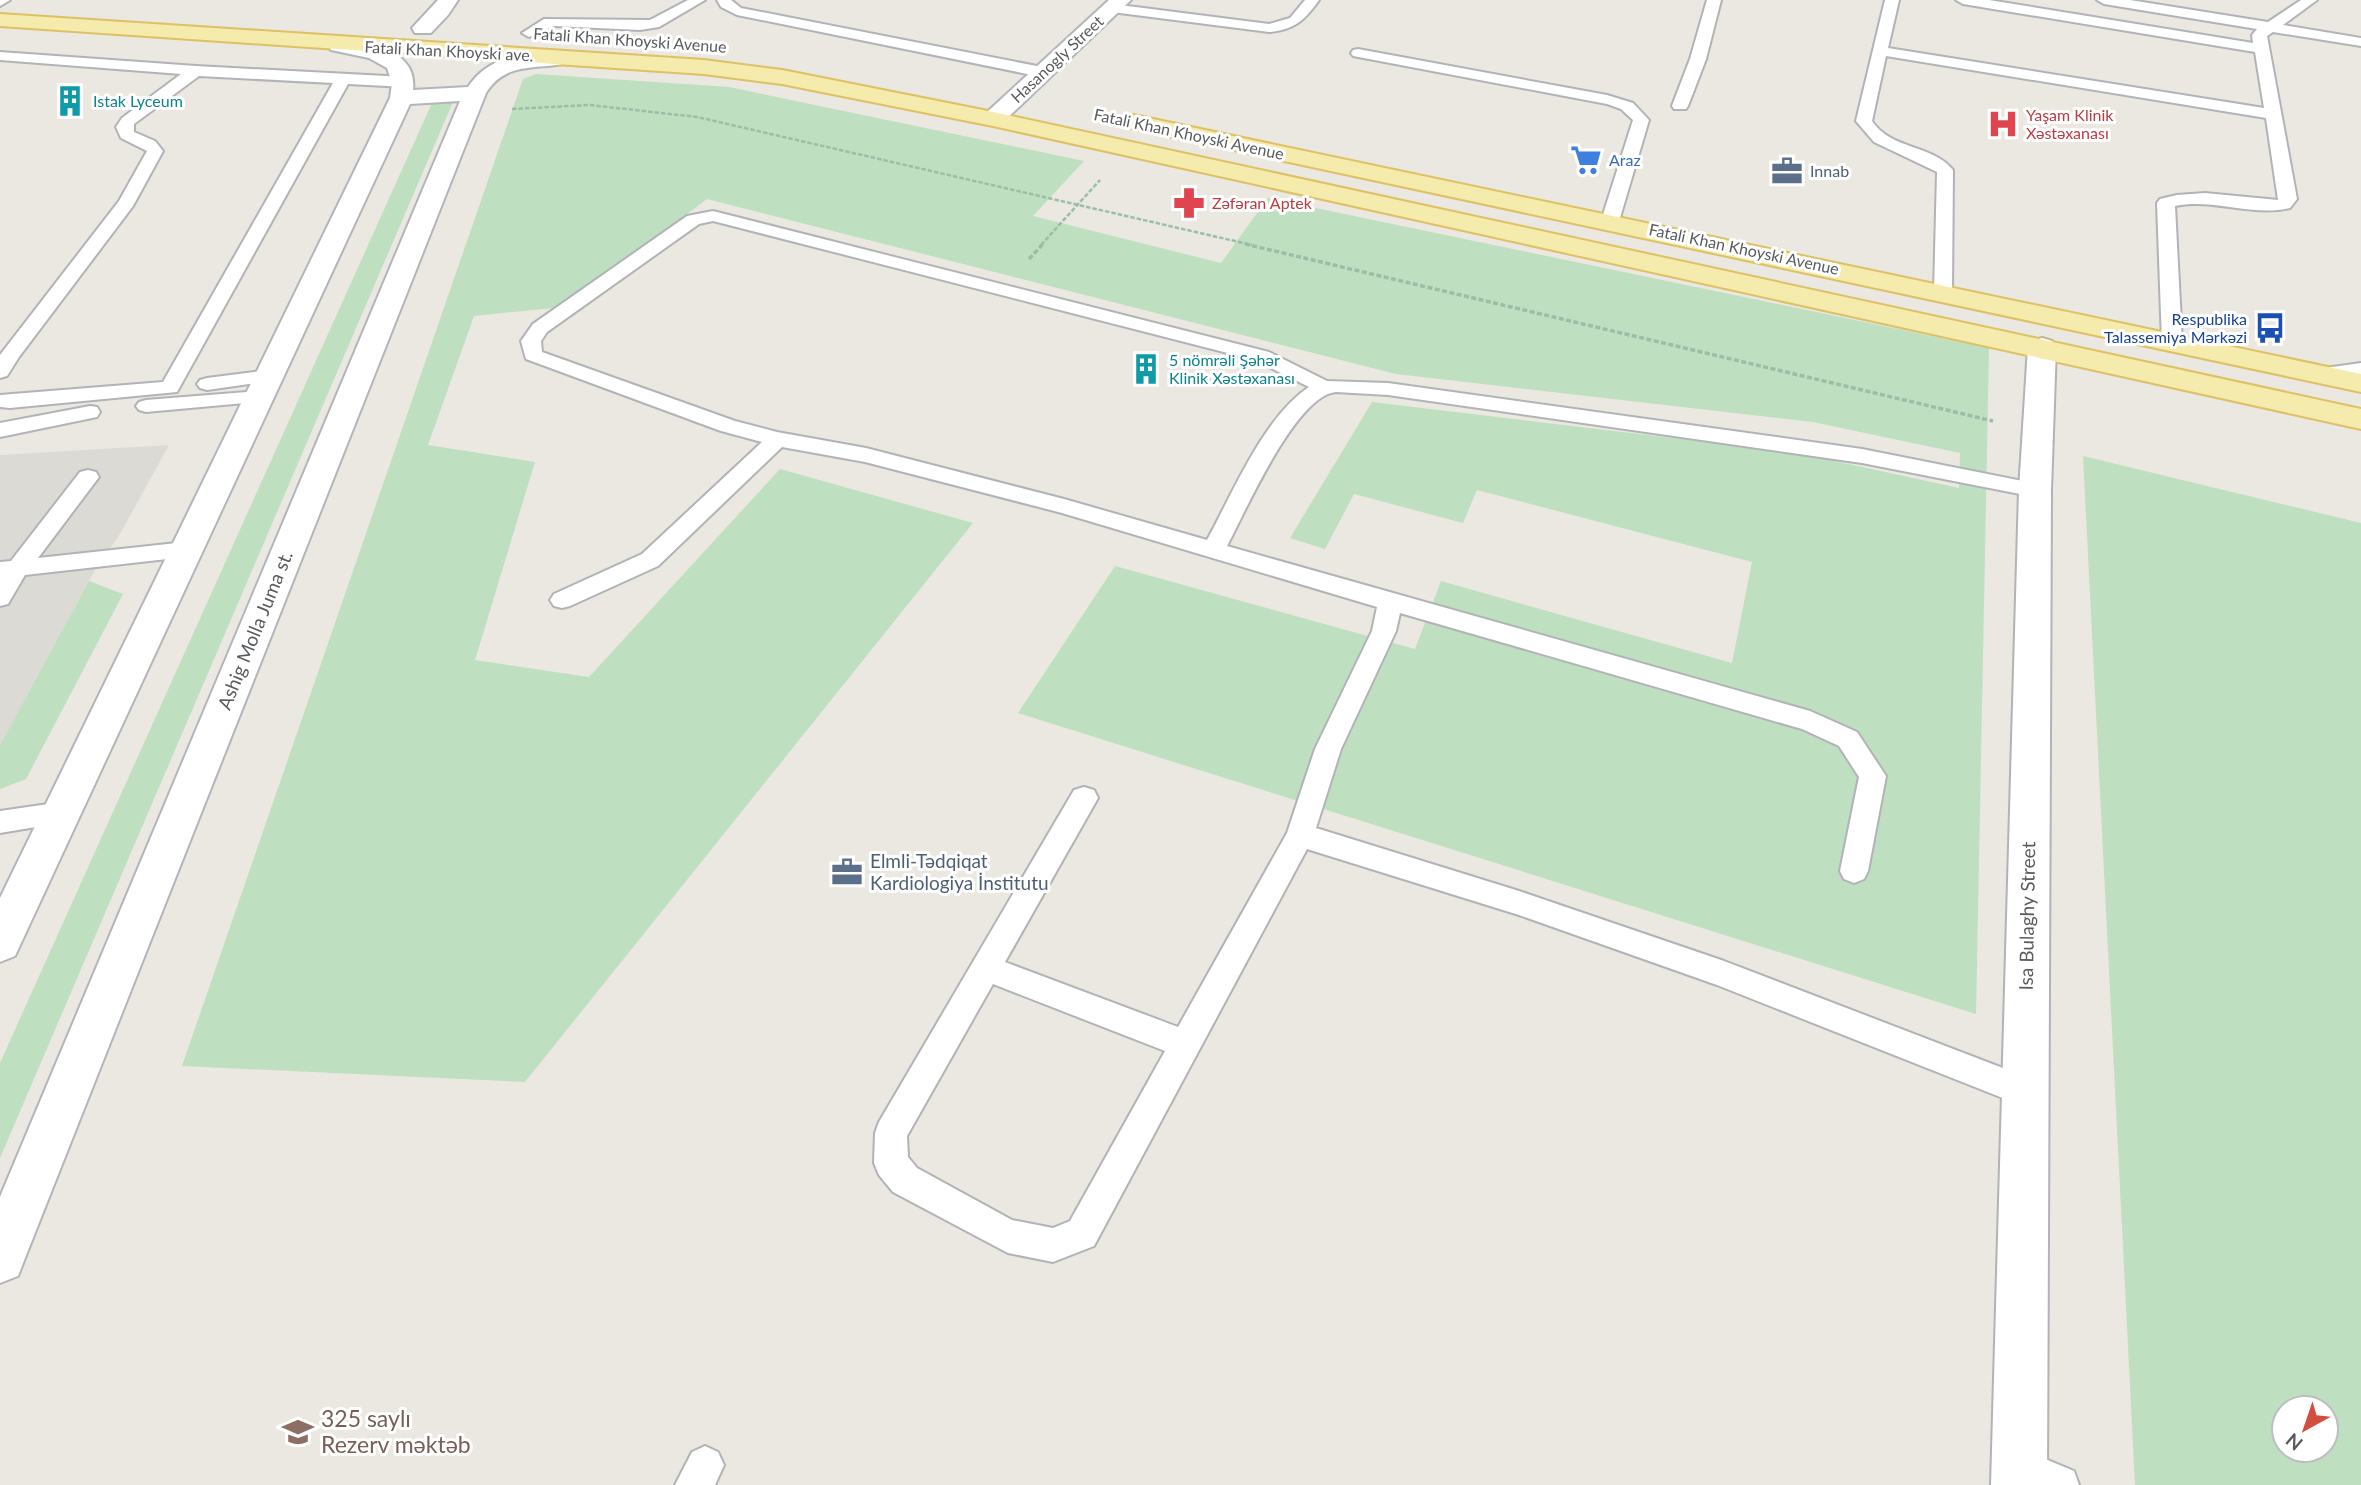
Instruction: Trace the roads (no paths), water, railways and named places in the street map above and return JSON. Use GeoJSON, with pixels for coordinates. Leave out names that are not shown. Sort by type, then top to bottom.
{"type":"FeatureCollection","features":[{"type":"Feature","properties":{"kind":"main road"},"geometry":{"type":"LineString","coordinates":[[423,28],[448,0]]}},
{"type":"Feature","properties":{"kind":"main road","name":"Fatali Khan Khoyski Avenue"},"geometry":{"type":"LineString","coordinates":[[1,1],[671,42]]}},
{"type":"Feature","properties":{"kind":"main road","name":"Hasanogly Street"},"geometry":{"type":"LineString","coordinates":[[1009,103],[1116,4]]}},
{"type":"Feature","properties":{"kind":"main road"},"geometry":{"type":"LineString","coordinates":[[0,20],[339,44],[389,58],[398,65],[403,90],[0,943]]}},
{"type":"Feature","properties":{"kind":"main road","name":"Fatali Khan Khoyski ave."},"geometry":{"type":"LineString","coordinates":[[339,44],[560,58]]}},
{"type":"Feature","properties":{"kind":"main road","name":"Fatali Khan Khoyski Avenue"},"geometry":{"type":"LineString","coordinates":[[560,58],[704,67],[1009,103],[2042,347],[2361,419]]}},
{"type":"Feature","properties":{"kind":"main road","name":"Ashig Molla Juma st."},"geometry":{"type":"LineString","coordinates":[[0,1258],[487,101],[481,82],[498,67],[521,60],[560,58]]}},
{"type":"Feature","properties":{"kind":"main road"},"geometry":{"type":"LineString","coordinates":[[403,90],[487,101]]}},
{"type":"Feature","properties":{"kind":"main road","name":"Fatali Khan Khoyski Avenue"},"geometry":{"type":"LineString","coordinates":[[1104,116],[1610,221],[2361,383]]}},
{"type":"Feature","properties":{"kind":"main road","name":"Isa Bulaghy Street"},"geometry":{"type":"LineString","coordinates":[[2019,1476],[2023,1091],[2035,490],[2042,347]]}},
{"type":"Feature","properties":{"kind":"main road"},"geometry":{"type":"LineString","coordinates":[[2318,374],[2361,378]]}},
{"type":"Feature","properties":{"kind":"lane"},"geometry":{"type":"LineString","coordinates":[[529,33],[544,23],[554,22],[640,26],[654,24],[698,0]]}},
{"type":"Feature","properties":{"kind":"lane"},"geometry":{"type":"LineString","coordinates":[[724,0],[737,11],[1042,72]]}},
{"type":"Feature","properties":{"kind":"lane"},"geometry":{"type":"LineString","coordinates":[[1116,4],[1269,28],[1287,27],[1299,18],[1312,0]]}},
{"type":"Feature","properties":{"kind":"lane"},"geometry":{"type":"LineString","coordinates":[[1680,106],[1698,59],[1714,0]]}},
{"type":"Feature","properties":{"kind":"lane"},"geometry":{"type":"LineString","coordinates":[[1892,0],[1864,121],[1869,131],[1884,141],[1938,163],[1945,170],[1943,292]]}},
{"type":"Feature","properties":{"kind":"lane"},"geometry":{"type":"LineString","coordinates":[[1963,0],[2259,48]]}},
{"type":"Feature","properties":{"kind":"lane"},"geometry":{"type":"LineString","coordinates":[[2104,0],[2361,42]]}},
{"type":"Feature","properties":{"kind":"lane"},"geometry":{"type":"LineString","coordinates":[[2172,342],[2166,203],[2175,199],[2192,199],[2274,206],[2284,204],[2288,199],[2259,48],[2259,35],[2269,25],[2310,0]]}},
{"type":"Feature","properties":{"kind":"lane"},"geometry":{"type":"LineString","coordinates":[[1880,51],[2272,114]]}},
{"type":"Feature","properties":{"kind":"lane"},"geometry":{"type":"LineString","coordinates":[[1357,53],[1593,97],[1636,110],[1641,120],[1610,221]]}},
{"type":"Feature","properties":{"kind":"lane"},"geometry":{"type":"LineString","coordinates":[[0,56],[342,80],[403,90]]}},
{"type":"Feature","properties":{"kind":"lane"},"geometry":{"type":"LineString","coordinates":[[0,372],[18,344],[127,202],[155,151],[149,144],[127,135],[124,127],[128,121],[195,71]]}},
{"type":"Feature","properties":{"kind":"lane"},"geometry":{"type":"LineString","coordinates":[[170,388],[342,80]]}},
{"type":"Feature","properties":{"kind":"lane"},"geometry":{"type":"LineString","coordinates":[[1854,872],[1873,776],[1848,740],[1810,721],[1064,506],[866,455],[776,439],[728,426],[533,355],[531,341],[540,328],[693,220],[703,216],[1262,356],[1324,387],[1388,388],[1861,456],[2035,490]]}},
{"type":"Feature","properties":{"kind":"lane"},"geometry":{"type":"LineString","coordinates":[[2318,374],[2361,369]]}},
{"type":"Feature","properties":{"kind":"lane"},"geometry":{"type":"LineString","coordinates":[[0,401],[170,388],[264,386]]}},
{"type":"Feature","properties":{"kind":"lane"},"geometry":{"type":"LineString","coordinates":[[0,430],[70,414],[264,386]]}},
{"type":"Feature","properties":{"kind":"lane"},"geometry":{"type":"LineString","coordinates":[[1214,549],[1277,436],[1300,403],[1324,387]]}},
{"type":"Feature","properties":{"kind":"lane"},"geometry":{"type":"LineString","coordinates":[[562,600],[650,560],[776,439]]}},
{"type":"Feature","properties":{"kind":"lane"},"geometry":{"type":"LineString","coordinates":[[0,598],[9,569],[88,477]]}},
{"type":"Feature","properties":{"kind":"lane"},"geometry":{"type":"LineString","coordinates":[[9,569],[186,550]]}},
{"type":"Feature","properties":{"kind":"lane"},"geometry":{"type":"LineString","coordinates":[[1084,798],[891,1133],[891,1163],[905,1180],[1007,1236],[1053,1245],[1082,1234],[1300,835],[1328,749],[1384,631],[1390,602]]}},
{"type":"Feature","properties":{"kind":"lane"},"geometry":{"type":"LineString","coordinates":[[0,822],[62,813]]}},
{"type":"Feature","properties":{"kind":"lane"},"geometry":{"type":"LineString","coordinates":[[1300,835],[1519,903],[1724,974],[2023,1091]]}},
{"type":"Feature","properties":{"kind":"lane"},"geometry":{"type":"LineString","coordinates":[[986,968],[1185,1044]]}},
{"type":"Feature","properties":{"kind":"lane"},"geometry":{"type":"LineString","coordinates":[[2019,1476],[2060,1485]]}},
{"type":"Feature","properties":{"kind":"place","name":"Istak Lyceum"},"geometry":{"type":"Point","coordinates":[70,101]}},
{"type":"Feature","properties":{"kind":"place","name":"Yaşam Klinik Xəstəxanası"},"geometry":{"type":"Point","coordinates":[2003,124]}},
{"type":"Feature","properties":{"kind":"place","name":"Araz"},"geometry":{"type":"Point","coordinates":[1586,160]}},
{"type":"Feature","properties":{"kind":"place","name":"Innab"},"geometry":{"type":"Point","coordinates":[1787,171]}},
{"type":"Feature","properties":{"kind":"place","name":"Zəfəran Aptek"},"geometry":{"type":"Point","coordinates":[1189,203]}},
{"type":"Feature","properties":{"kind":"place","name":"Respublika Talassemiya Mərkəzi"},"geometry":{"type":"Point","coordinates":[2270,328]}},
{"type":"Feature","properties":{"kind":"place","name":"5 nömrəli Şəhər Klinik Xəstəxanası"},"geometry":{"type":"Point","coordinates":[1146,369]}},
{"type":"Feature","properties":{"kind":"place","name":"Elmli-Tədqiqat Kardiologiya İnstitutu"},"geometry":{"type":"Point","coordinates":[847,872]}},
{"type":"Feature","properties":{"kind":"place","name":"325 saylı Rezerv məktəb"},"geometry":{"type":"Point","coordinates":[298,1432]}}]}
